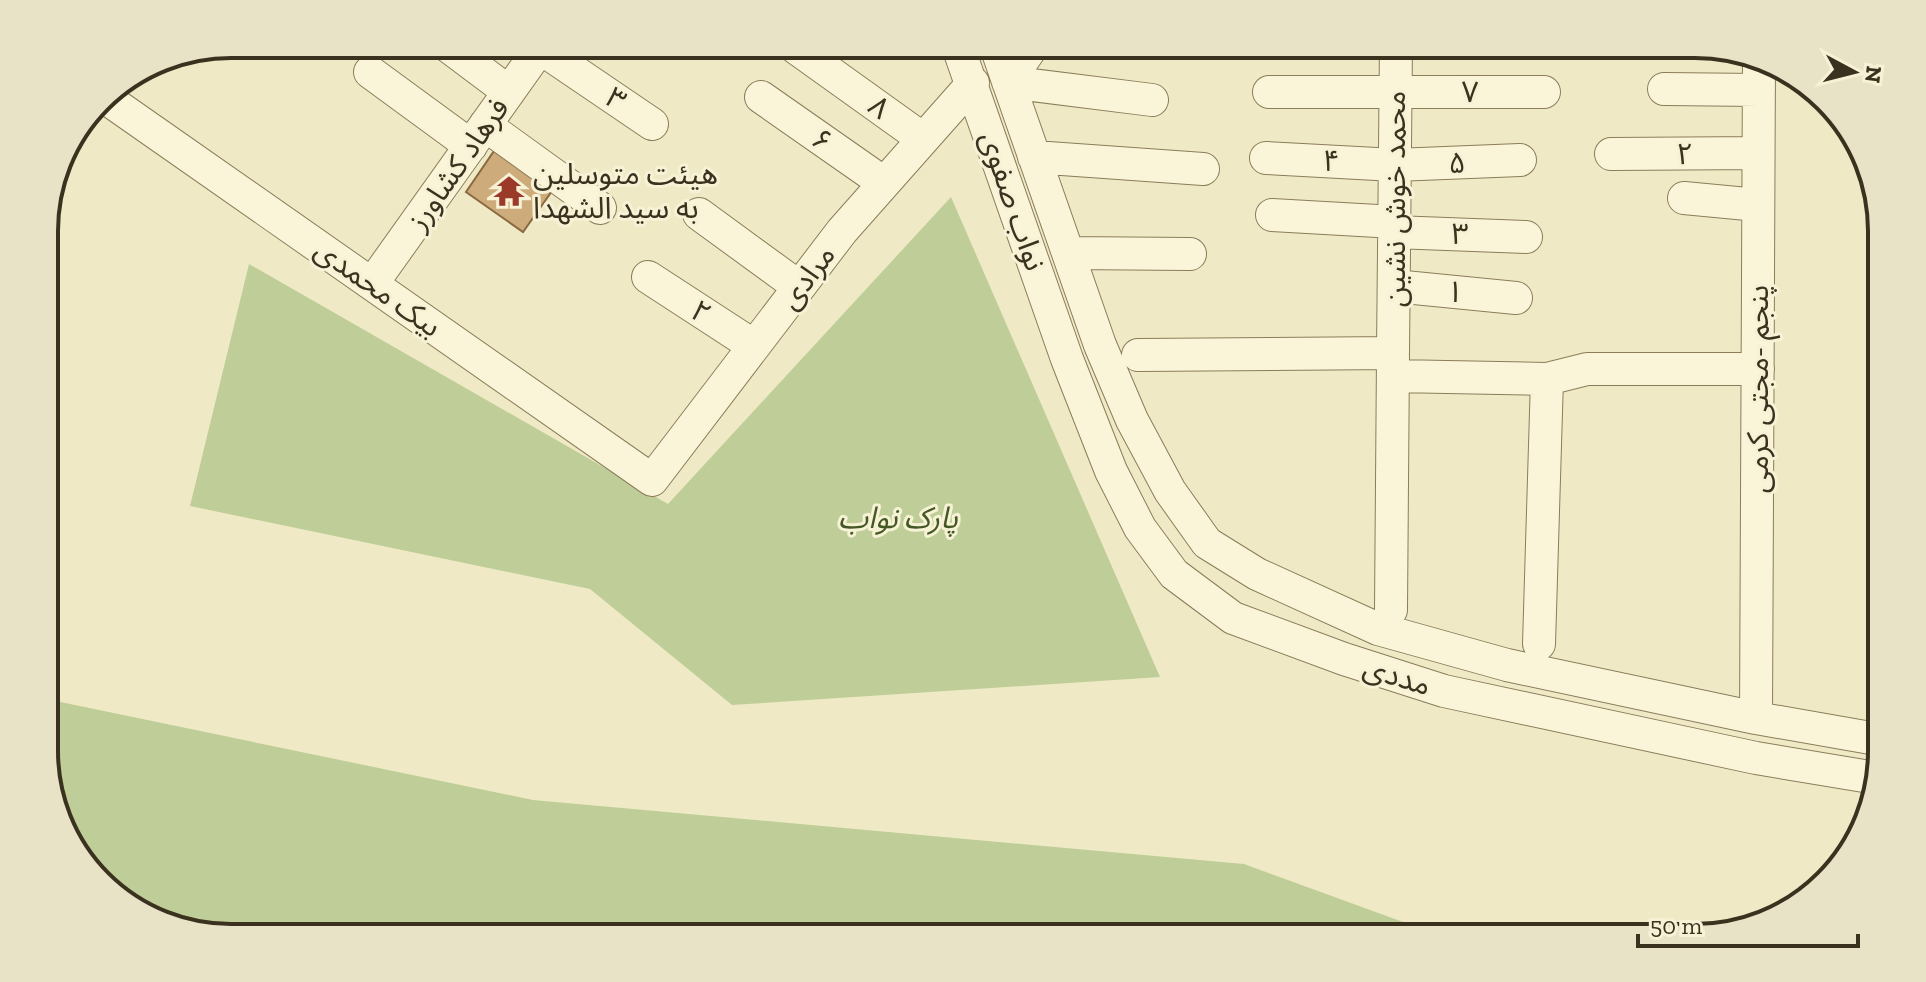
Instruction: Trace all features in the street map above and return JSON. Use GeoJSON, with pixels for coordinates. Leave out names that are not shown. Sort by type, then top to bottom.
{"type":"FeatureCollection","features":[{"type":"Feature","properties":{"kind":"street"},"geometry":{"type":"LineString","coordinates":[[464,58],[509,92]]}},
{"type":"Feature","properties":{"kind":"street","name":"فرهاد کشاورز"},"geometry":{"type":"LineString","coordinates":[[372,284],[533,58]]}},
{"type":"Feature","properties":{"kind":"street","name":"۳"},"geometry":{"type":"LineString","coordinates":[[558,58],[652,124]]}},
{"type":"Feature","properties":{"kind":"street","name":"۸"},"geometry":{"type":"LineString","coordinates":[[810,58],[923,139]]}},
{"type":"Feature","properties":{"kind":"street","name":"نواب صفوی"},"geometry":{"type":"LineString","coordinates":[[963,58],[1067,359]]}},
{"type":"Feature","properties":{"kind":"street","name":"نواب صفوی"},"geometry":{"type":"LineString","coordinates":[[1000,58],[1100,345]]}},
{"type":"Feature","properties":{"kind":"street"},"geometry":{"type":"LineString","coordinates":[[1024,58],[1008,82],[1152,100]]}},
{"type":"Feature","properties":{"kind":"street","name":"محمد خوش نشین"},"geometry":{"type":"LineString","coordinates":[[1391,610],[1396,58]]}},
{"type":"Feature","properties":{"kind":"street"},"geometry":{"type":"LineString","coordinates":[[370,72],[600,208]]}},
{"type":"Feature","properties":{"kind":"street"},"geometry":{"type":"LineString","coordinates":[[1664,89],[1759,74]]}},
{"type":"Feature","properties":{"kind":"street","name":"پنجم -مجتی کرمی"},"geometry":{"type":"LineString","coordinates":[[1756,718],[1759,74]]}},
{"type":"Feature","properties":{"kind":"street","name":"مرادی"},"geometry":{"type":"LineString","coordinates":[[652,480],[842,231],[973,83]]}},
{"type":"Feature","properties":{"kind":"street"},"geometry":{"type":"LineString","coordinates":[[1269,92],[1395,91]]}},
{"type":"Feature","properties":{"kind":"street","name":"۷"},"geometry":{"type":"LineString","coordinates":[[1395,91],[1544,92]]}},
{"type":"Feature","properties":{"kind":"street","name":"۶"},"geometry":{"type":"LineString","coordinates":[[761,97],[884,183]]}},
{"type":"Feature","properties":{"kind":"street","name":"بیک محمدی"},"geometry":{"type":"LineString","coordinates":[[114,104],[652,480]]}},
{"type":"Feature","properties":{"kind":"street","name":"۲"},"geometry":{"type":"LineString","coordinates":[[1611,154],[1758,153]]}},
{"type":"Feature","properties":{"kind":"street"},"geometry":{"type":"LineString","coordinates":[[1034,157],[1203,169]]}},
{"type":"Feature","properties":{"kind":"street","name":"۴"},"geometry":{"type":"LineString","coordinates":[[1266,158],[1395,165]]}},
{"type":"Feature","properties":{"kind":"street","name":"۵"},"geometry":{"type":"LineString","coordinates":[[1395,165],[1520,160]]}},
{"type":"Feature","properties":{"kind":"street"},"geometry":{"type":"LineString","coordinates":[[1684,198],[1758,205]]}},
{"type":"Feature","properties":{"kind":"street"},"geometry":{"type":"LineString","coordinates":[[699,214],[799,287]]}},
{"type":"Feature","properties":{"kind":"street"},"geometry":{"type":"LineString","coordinates":[[1272,215],[1394,227]]}},
{"type":"Feature","properties":{"kind":"street","name":"۳"},"geometry":{"type":"LineString","coordinates":[[1394,227],[1526,237]]}},
{"type":"Feature","properties":{"kind":"street"},"geometry":{"type":"LineString","coordinates":[[1068,253],[1190,254]]}},
{"type":"Feature","properties":{"kind":"street","name":"۲"},"geometry":{"type":"LineString","coordinates":[[648,277],[754,346]]}},
{"type":"Feature","properties":{"kind":"street","name":"۱"},"geometry":{"type":"LineString","coordinates":[[1394,286],[1516,298]]}},
{"type":"Feature","properties":{"kind":"street"},"geometry":{"type":"LineString","coordinates":[[1067,359],[1100,345]]}},
{"type":"Feature","properties":{"kind":"street","name":"مددی"},"geometry":{"type":"LineString","coordinates":[[1100,345],[1132,420],[1170,491],[1207,543],[1257,574],[1378,629],[1507,665],[1756,718],[1868,738]]}},
{"type":"Feature","properties":{"kind":"street"},"geometry":{"type":"LineString","coordinates":[[1138,355],[1394,364],[1547,379],[1587,369],[1758,369]]}},
{"type":"Feature","properties":{"kind":"street","name":"مددی"},"geometry":{"type":"LineString","coordinates":[[1067,359],[1111,471],[1140,528],[1174,574],[1233,618],[1344,659],[1444,691],[1756,758],[1866,776]]}},
{"type":"Feature","properties":{"kind":"street"},"geometry":{"type":"LineString","coordinates":[[1539,644],[1547,379]]}},
{"type":"Feature","properties":{"kind":"green space","name":"پارک نواب"},"geometry":{"type":"Polygon","coordinates":[[[951,197],[1160,677],[732,705],[590,589],[190,506],[249,264],[668,504],[951,197]]]}},
{"type":"Feature","properties":{"kind":"green space"},"geometry":{"type":"Polygon","coordinates":[[[58,701],[533,800],[1244,864],[1409,924],[209,923],[165,911],[135,895],[101,865],[87,847],[71,817],[59,773],[58,701]]]}},
{"type":"Feature","properties":{"kind":"building","name":"هیئت متوسلین به سید الشهدا"},"geometry":{"type":"Polygon","coordinates":[[[494,151],[552,191],[523,232],[466,192],[494,151]]]}},
{"type":"Feature","properties":{"kind":"place","name":"هیئت متوسلین به سید الشهدا"},"geometry":{"type":"Point","coordinates":[509,191]}}]}
